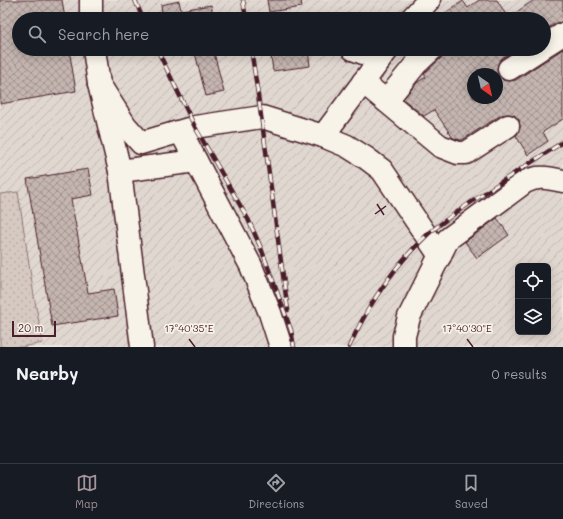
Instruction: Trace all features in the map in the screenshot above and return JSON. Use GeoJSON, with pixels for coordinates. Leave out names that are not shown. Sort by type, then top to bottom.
{"type":"FeatureCollection","features":[{"type":"Feature","properties":{"kind":"lane"},"geometry":{"type":"LineString","coordinates":[[91,0],[91,12]]}},
{"type":"Feature","properties":{"kind":"lane"},"geometry":{"type":"LineString","coordinates":[[418,12],[429,0]]}},
{"type":"Feature","properties":{"kind":"lane"},"geometry":{"type":"LineString","coordinates":[[551,42],[563,34]]}},
{"type":"Feature","properties":{"kind":"lane"},"geometry":{"type":"LineString","coordinates":[[95,56],[99,84],[120,171],[142,347]]}},
{"type":"Feature","properties":{"kind":"lane"},"geometry":{"type":"LineString","coordinates":[[323,136],[383,56]]}},
{"type":"Feature","properties":{"kind":"lane"},"geometry":{"type":"LineString","coordinates":[[386,101],[416,64],[425,56]]}},
{"type":"Feature","properties":{"kind":"lane"},"geometry":{"type":"LineString","coordinates":[[509,69],[529,56]]}},
{"type":"Feature","properties":{"kind":"lane"},"geometry":{"type":"LineString","coordinates":[[363,82],[440,146],[458,153],[466,152],[508,126]]}},
{"type":"Feature","properties":{"kind":"lane"},"geometry":{"type":"LineString","coordinates":[[99,84],[124,126],[141,143],[195,127],[262,117],[323,136],[347,146],[382,170],[440,256]]}},
{"type":"Feature","properties":{"kind":"lane"},"geometry":{"type":"LineString","coordinates":[[181,132],[251,266],[270,313],[281,347]]}},
{"type":"Feature","properties":{"kind":"lane"},"geometry":{"type":"LineString","coordinates":[[120,171],[196,162]]}},
{"type":"Feature","properties":{"kind":"lane"},"geometry":{"type":"LineString","coordinates":[[404,347],[404,336],[409,317],[448,239],[525,182],[533,178],[540,177],[563,181]]}},
{"type":"Feature","properties":{"kind":"shaded area"},"geometry":{"type":"Polygon","coordinates":[[[0,0],[563,0],[563,347],[21,347],[43,343],[34,296],[18,192],[0,194],[0,0]]]}},
{"type":"Feature","properties":{"kind":"shaded area"},"geometry":{"type":"Polygon","coordinates":[[[18,192],[34,296],[43,343],[21,347],[0,347],[0,194],[18,192]]]}},
{"type":"Feature","properties":{"kind":"building"},"geometry":{"type":"Polygon","coordinates":[[[0,0],[62,0],[64,12],[12,12],[12,56],[70,56],[76,91],[0,104],[0,0]]]}},
{"type":"Feature","properties":{"kind":"building"},"geometry":{"type":"Polygon","coordinates":[[[267,0],[301,0],[302,7],[269,12],[267,0]]]}},
{"type":"Feature","properties":{"kind":"building"},"geometry":{"type":"Polygon","coordinates":[[[479,0],[497,0],[504,12],[446,12],[463,1],[468,8],[479,0]]]}},
{"type":"Feature","properties":{"kind":"building"},"geometry":{"type":"Polygon","coordinates":[[[534,0],[563,0],[563,22],[556,23],[551,26],[551,12],[517,12],[534,0]]]}},
{"type":"Feature","properties":{"kind":"building"},"geometry":{"type":"Polygon","coordinates":[[[179,1],[181,10],[211,5],[212,12],[162,12],[161,5],[179,1]]]}},
{"type":"Feature","properties":{"kind":"building"},"geometry":{"type":"Polygon","coordinates":[[[563,49],[563,119],[543,132],[548,141],[528,155],[516,136],[520,126],[519,120],[514,115],[501,115],[462,140],[453,138],[434,110],[424,116],[403,99],[418,82],[426,77],[424,74],[442,56],[505,56],[498,64],[497,68],[467,68],[467,104],[503,104],[503,80],[516,80],[563,49]]]}},
{"type":"Feature","properties":{"kind":"building"},"geometry":{"type":"Polygon","coordinates":[[[196,56],[215,56],[224,92],[206,96],[196,56]]]}},
{"type":"Feature","properties":{"kind":"building"},"geometry":{"type":"Polygon","coordinates":[[[271,56],[309,56],[310,66],[273,71],[271,56]]]}},
{"type":"Feature","properties":{"kind":"building"},"geometry":{"type":"Polygon","coordinates":[[[88,169],[93,195],[71,199],[88,293],[114,289],[118,316],[52,326],[27,179],[88,169]]]}},
{"type":"Feature","properties":{"kind":"building"},"geometry":{"type":"Polygon","coordinates":[[[497,218],[509,235],[477,258],[465,242],[497,218]]]}},
{"type":"Feature","properties":{"kind":"railway"},"geometry":{"type":"LineString","coordinates":[[135,0],[140,12]]}},
{"type":"Feature","properties":{"kind":"railway"},"geometry":{"type":"LineString","coordinates":[[243,0],[245,12]]}},
{"type":"Feature","properties":{"kind":"railway"},"geometry":{"type":"LineString","coordinates":[[160,56],[195,127],[248,219],[261,248],[291,330],[294,347]]}},
{"type":"Feature","properties":{"kind":"railway"},"geometry":{"type":"LineString","coordinates":[[252,56],[288,310]]}},
{"type":"Feature","properties":{"kind":"railway"},"geometry":{"type":"LineString","coordinates":[[349,347],[364,316],[382,287],[403,260],[427,235],[466,206],[563,142]]}}]}
